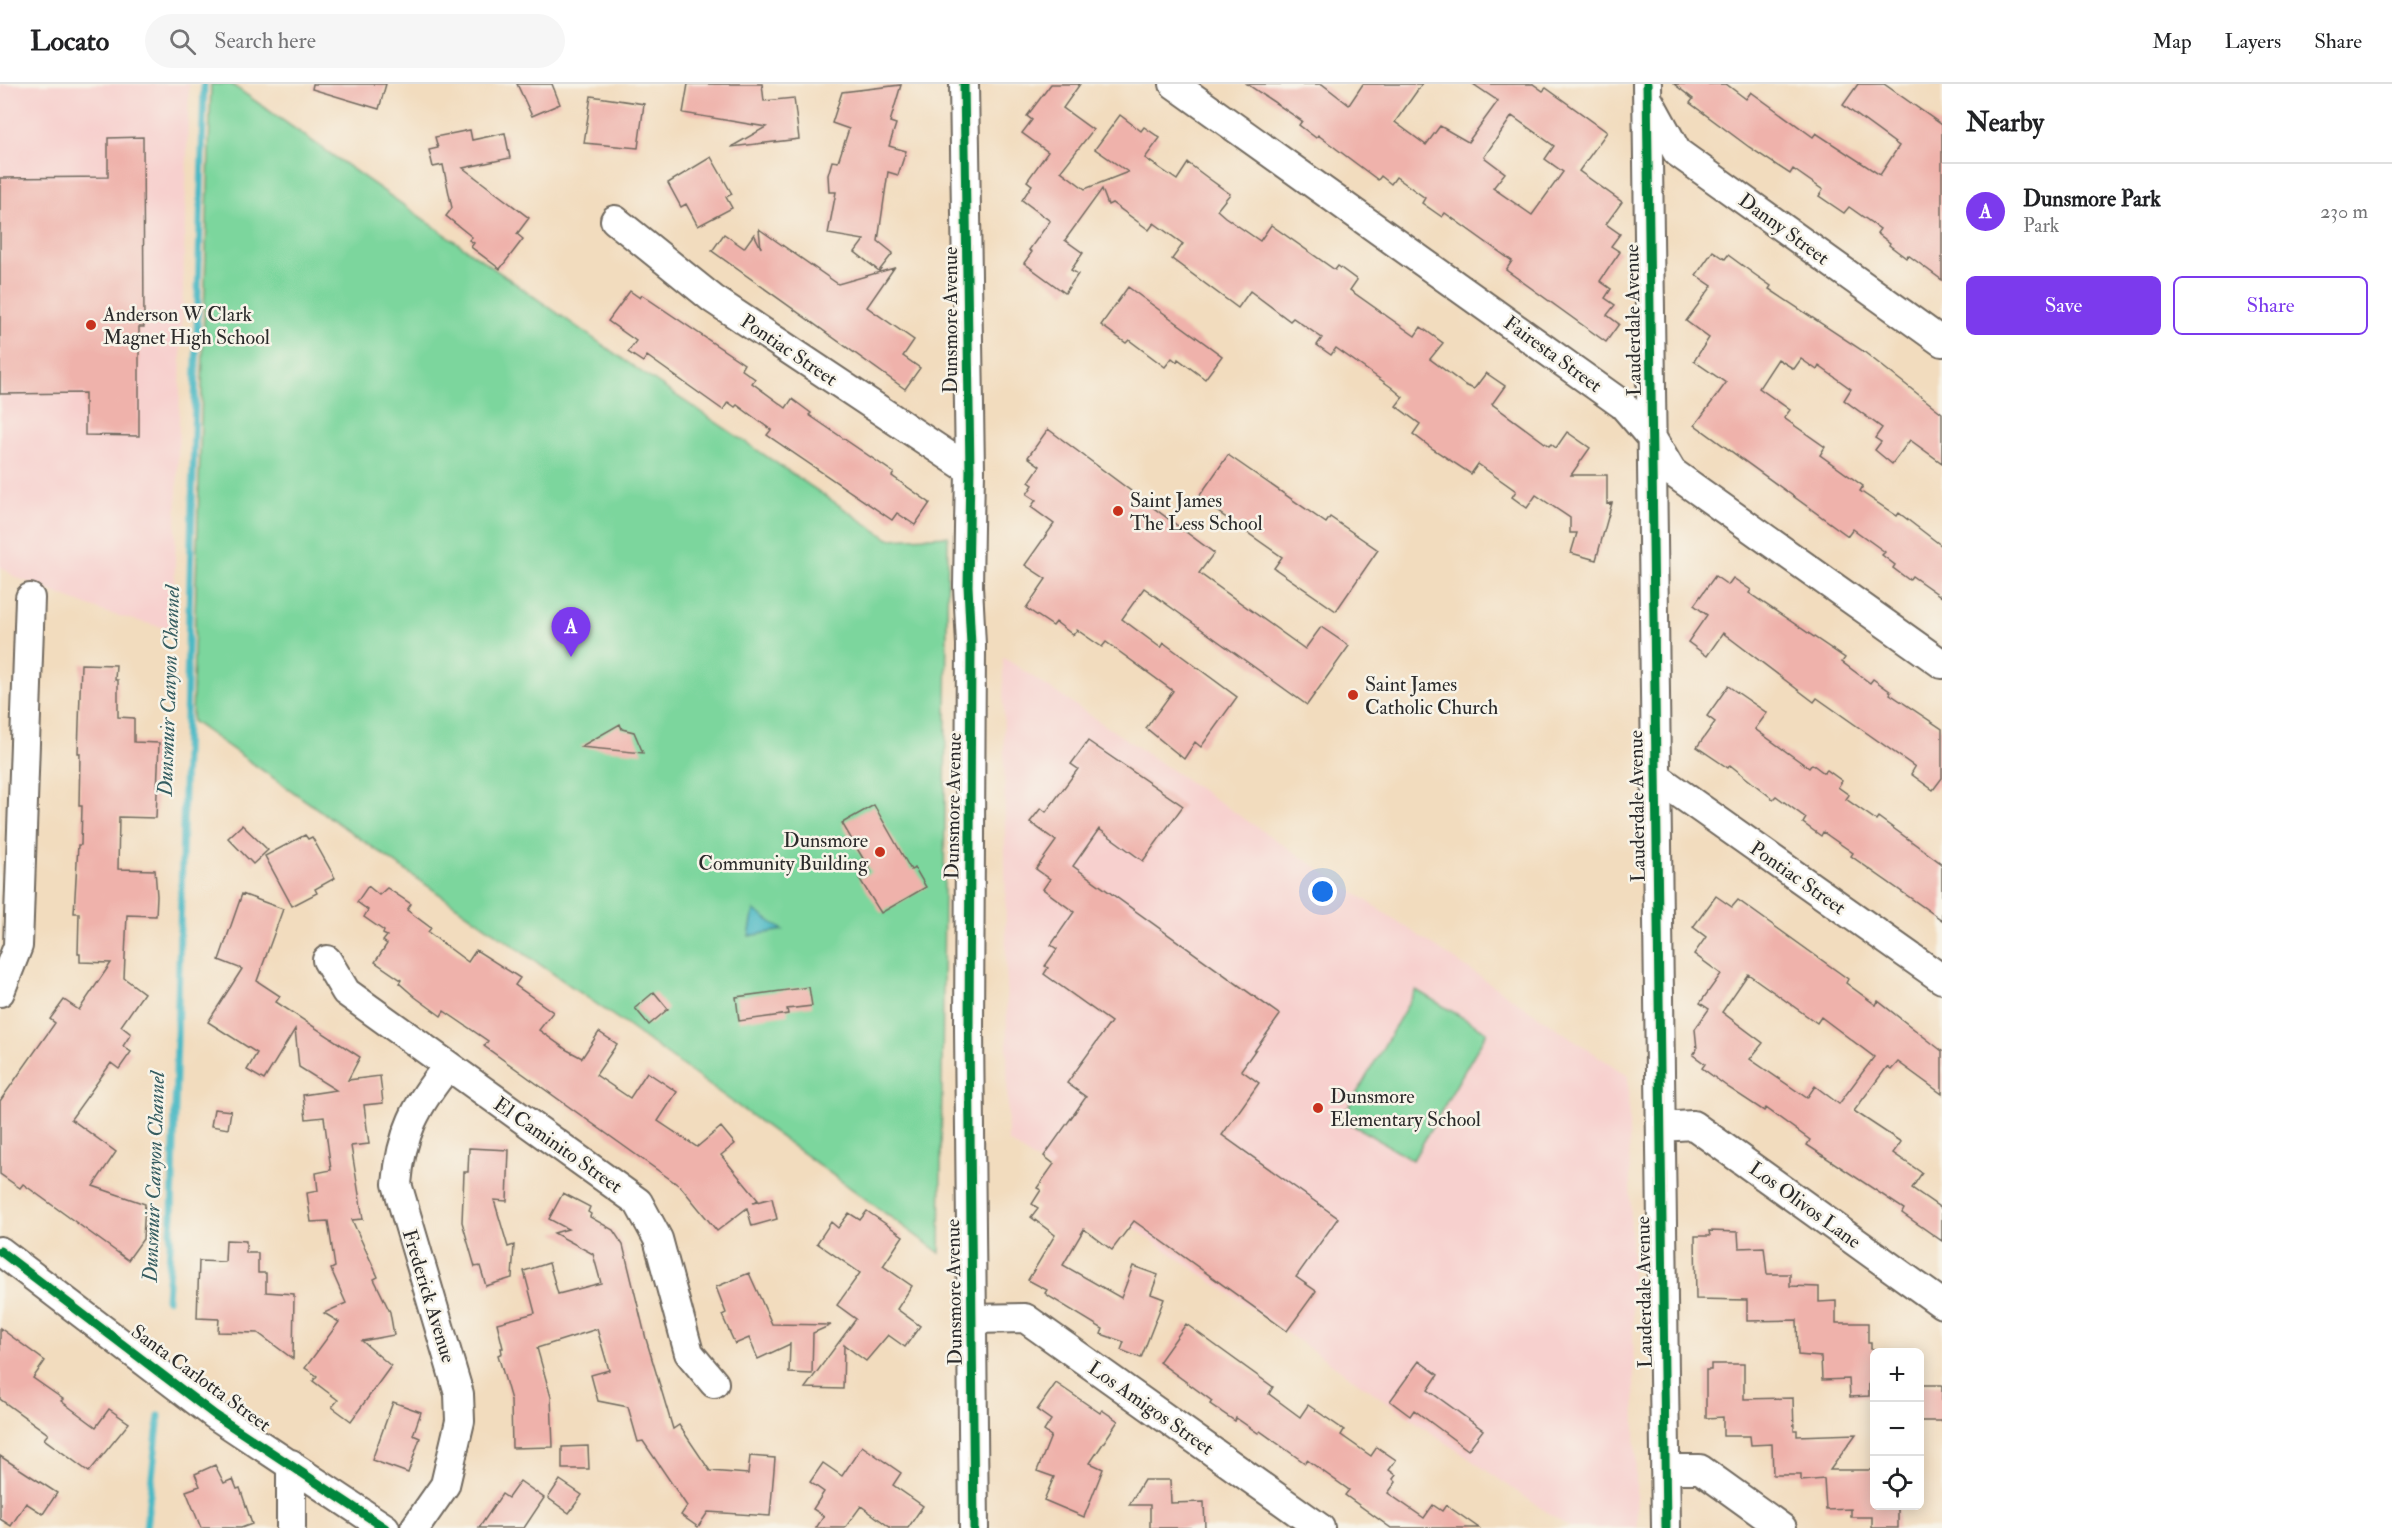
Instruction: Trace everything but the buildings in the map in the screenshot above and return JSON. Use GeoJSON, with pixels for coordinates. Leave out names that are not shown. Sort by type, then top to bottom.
{"type":"FeatureCollection","features":[{"type":"Feature","properties":{"kind":"street","name":"Dunsmore Avenue"},"geometry":{"type":"LineString","coordinates":[[964,84],[970,470],[968,586],[972,766],[969,1029],[974,1528]]}},
{"type":"Feature","properties":{"kind":"street","name":"Fairesta Street"},"geometry":{"type":"LineString","coordinates":[[1174,84],[1623,405],[1653,440],[1672,472],[1942,664]]}},
{"type":"Feature","properties":{"kind":"street","name":"Lauderdale Avenue"},"geometry":{"type":"LineString","coordinates":[[1641,88],[1653,440],[1655,776],[1666,1528]]}},
{"type":"Feature","properties":{"kind":"street","name":"Danny Street"},"geometry":{"type":"LineString","coordinates":[[1641,88],[1677,152],[1942,342]]}},
{"type":"Feature","properties":{"kind":"street","name":"Pontiac Street"},"geometry":{"type":"LineString","coordinates":[[615,220],[713,299],[970,470]]}},
{"type":"Feature","properties":{"kind":"street"},"geometry":{"type":"LineString","coordinates":[[0,992],[18,946],[11,749],[30,598]]}},
{"type":"Feature","properties":{"kind":"street","name":"Pontiac Street"},"geometry":{"type":"LineString","coordinates":[[1655,776],[1942,979]]}},
{"type":"Feature","properties":{"kind":"street","name":"El Caminito Street"},"geometry":{"type":"LineString","coordinates":[[327,960],[346,992],[638,1202],[658,1239],[689,1353],[714,1383]]}},
{"type":"Feature","properties":{"kind":"street","name":"Frederick Avenue"},"geometry":{"type":"LineString","coordinates":[[415,1528],[445,1485],[458,1431],[459,1394],[397,1184],[399,1155],[407,1128],[448,1066]]}},
{"type":"Feature","properties":{"kind":"street","name":"Los Olivos Lane"},"geometry":{"type":"LineString","coordinates":[[1661,1127],[1693,1125],[1942,1304]]}},
{"type":"Feature","properties":{"kind":"street","name":"Santa Carlotta Street"},"geometry":{"type":"LineString","coordinates":[[0,1251],[215,1415],[386,1528]]}},
{"type":"Feature","properties":{"kind":"street","name":"Los Amigos Street"},"geometry":{"type":"LineString","coordinates":[[972,1319],[1025,1318],[1320,1528]]}},
{"type":"Feature","properties":{"kind":"street"},"geometry":{"type":"LineString","coordinates":[[291,1464],[291,1528]]}},
{"type":"Feature","properties":{"kind":"street"},"geometry":{"type":"LineString","coordinates":[[1665,1469],[1700,1469],[1782,1528]]}},
{"type":"Feature","properties":{"kind":"shaded area","name":"Anderson W Clark Magnet High School"},"geometry":{"type":"Polygon","coordinates":[[[0,84],[189,84],[173,630],[107,613],[15,577],[0,566],[0,84]]]}},
{"type":"Feature","properties":{"kind":"shaded area","name":"Dunsmore Elementary School"},"geometry":{"type":"Polygon","coordinates":[[[1003,657],[1628,1076],[1637,1528],[1570,1528],[1008,1141],[1003,657]]]}},
{"type":"Feature","properties":{"kind":"green space"},"geometry":{"type":"Polygon","coordinates":[[[211,84],[231,84],[637,369],[889,539],[948,536],[940,1253],[625,1024],[192,721],[211,84]]]}},
{"type":"Feature","properties":{"kind":"green space"},"geometry":{"type":"Polygon","coordinates":[[[1416,990],[1487,1032],[1413,1160],[1342,1119],[1416,990]]]}},
{"type":"Feature","properties":{"kind":"water"},"geometry":{"type":"Polygon","coordinates":[[[754,910],[783,930],[749,936],[754,910]]]}},
{"type":"Feature","properties":{"kind":"waterway","name":"Dunsmuir Canyon Channel"},"geometry":{"type":"LineString","coordinates":[[167,1299],[172,1214],[204,84]]}},
{"type":"Feature","properties":{"kind":"waterway","name":"Dunsmuir Canyon Channel"},"geometry":{"type":"LineString","coordinates":[[146,1528],[159,1416]]}},
{"type":"Feature","properties":{"kind":"cycle path"},"geometry":{"type":"LineString","coordinates":[[964,84],[970,470],[969,1029],[974,1528]]}},
{"type":"Feature","properties":{"kind":"cycle path"},"geometry":{"type":"LineString","coordinates":[[1647,84],[1666,1528]]}},
{"type":"Feature","properties":{"kind":"cycle path"},"geometry":{"type":"LineString","coordinates":[[0,1251],[215,1415],[385,1528]]}},
{"type":"Feature","properties":{"kind":"place","name":"Anderson W Clark Magnet High School"},"geometry":{"type":"Point","coordinates":[91,325]}},
{"type":"Feature","properties":{"kind":"place","name":"Saint James The Less School"},"geometry":{"type":"Point","coordinates":[1118,511]}},
{"type":"Feature","properties":{"kind":"place","name":"Dunsmore Park"},"geometry":{"type":"Point","coordinates":[571,657]}},
{"type":"Feature","properties":{"kind":"place","name":"Saint James Catholic Church"},"geometry":{"type":"Point","coordinates":[1353,695]}},
{"type":"Feature","properties":{"kind":"place","name":"Dunsmore Community Building"},"geometry":{"type":"Point","coordinates":[880,852]}},
{"type":"Feature","properties":{"kind":"place","name":"Dunsmore Elementary School"},"geometry":{"type":"Point","coordinates":[1318,1108]}}]}
